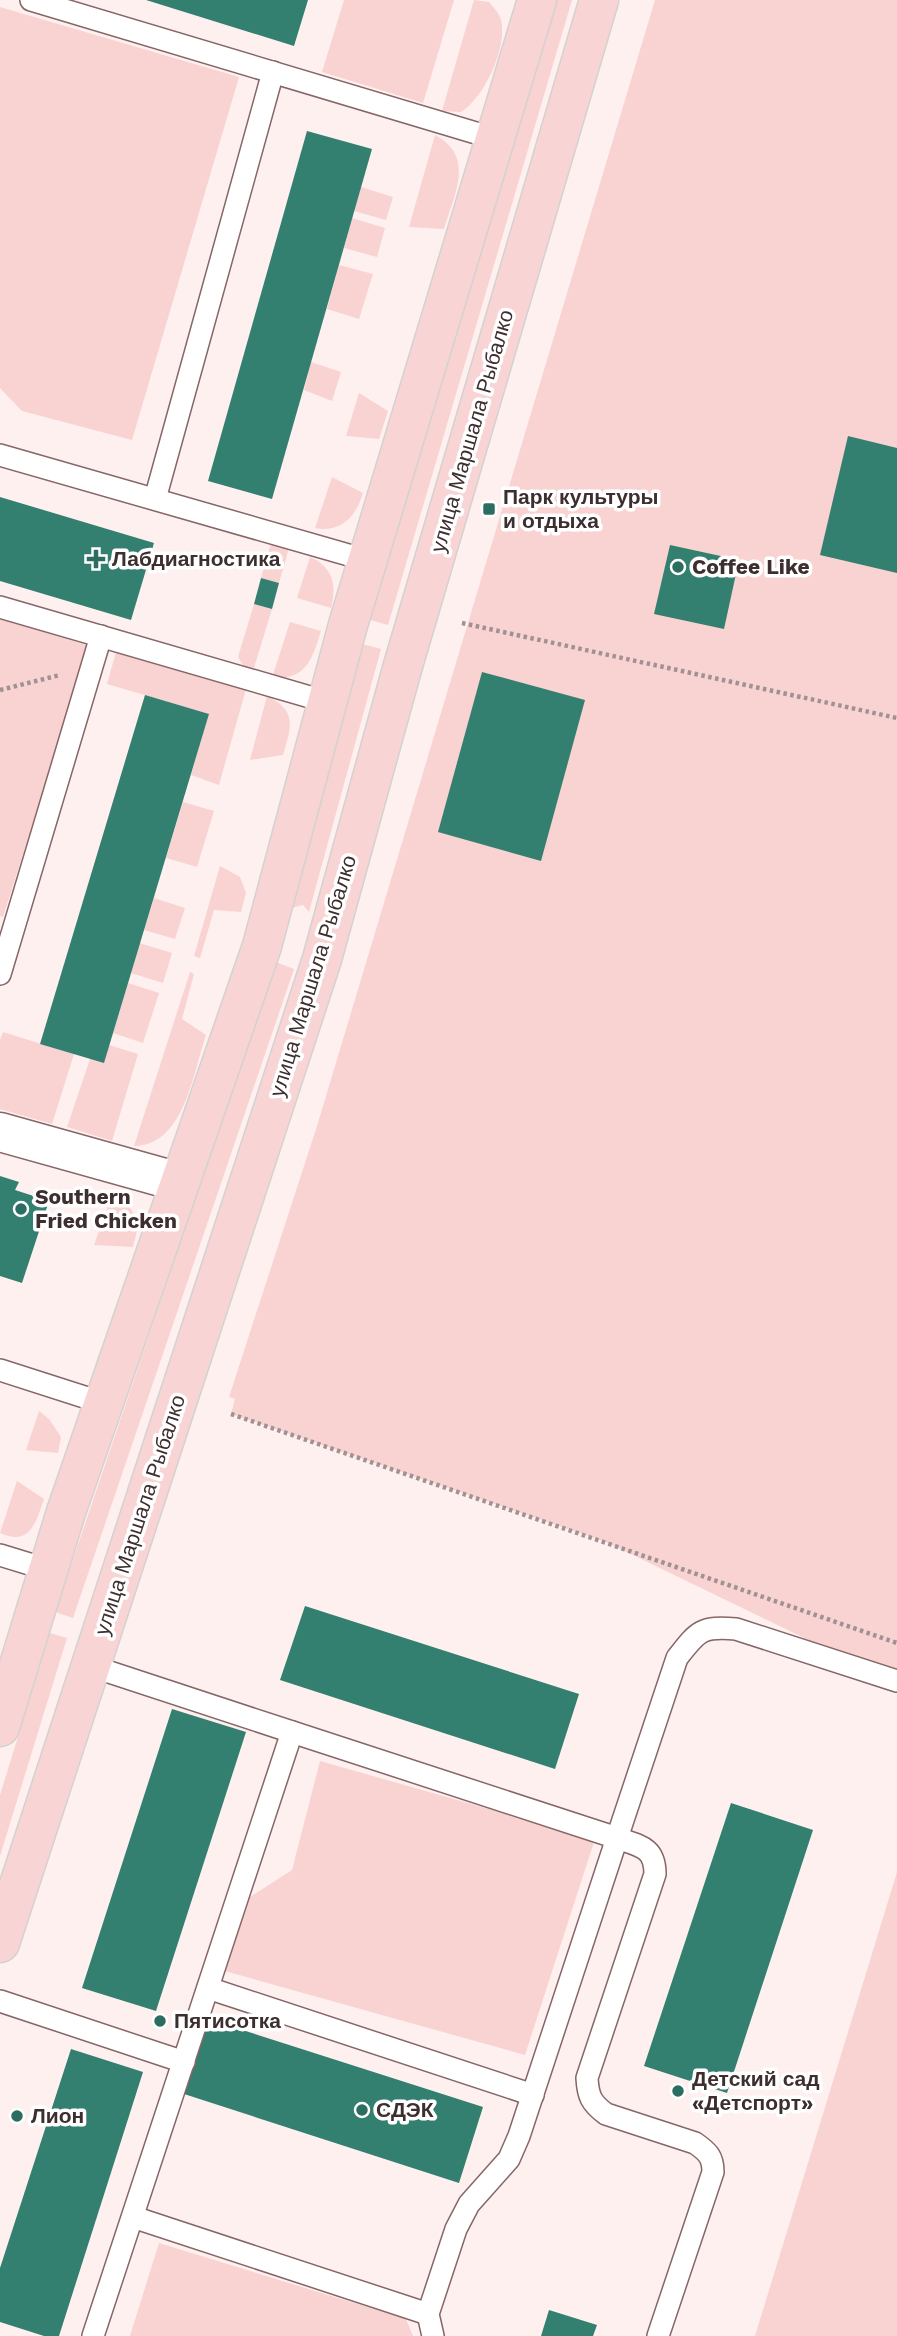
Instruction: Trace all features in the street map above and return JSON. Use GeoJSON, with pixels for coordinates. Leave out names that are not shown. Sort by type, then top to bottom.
{"type":"FeatureCollection","features":[{"type":"Feature","properties":{"kind":"main road","name":"улица Маршала Рыбалко"},"geometry":{"type":"LineString","coordinates":[[0,1943],[322,959],[402,668],[599,0]]}},
{"type":"Feature","properties":{"kind":"main road"},"geometry":{"type":"LineString","coordinates":[[0,1727],[103,1404],[262,946],[366,560],[496,139],[534,1]]}},
{"type":"Feature","properties":{"kind":"main road"},"geometry":{"type":"LineString","coordinates":[[262,946],[281,926],[302,923],[312,930],[319,940],[322,959]]}},
{"type":"Feature","properties":{"kind":"street"},"geometry":{"type":"LineString","coordinates":[[0,1132],[179,1182]]}},
{"type":"Feature","properties":{"kind":"lane"},"geometry":{"type":"LineString","coordinates":[[31,0],[496,139]]}},
{"type":"Feature","properties":{"kind":"lane"},"geometry":{"type":"LineString","coordinates":[[155,499],[273,72]]}},
{"type":"Feature","properties":{"kind":"lane"},"geometry":{"type":"LineString","coordinates":[[0,455],[366,560]]}},
{"type":"Feature","properties":{"kind":"lane"},"geometry":{"type":"LineString","coordinates":[[0,607],[327,702]]}},
{"type":"Feature","properties":{"kind":"lane"},"geometry":{"type":"LineString","coordinates":[[0,974],[6,934],[101,636]]}},
{"type":"Feature","properties":{"kind":"lane"},"geometry":{"type":"LineString","coordinates":[[0,1370],[103,1404]]}},
{"type":"Feature","properties":{"kind":"lane"},"geometry":{"type":"LineString","coordinates":[[0,1555],[49,1570]]}},
{"type":"Feature","properties":{"kind":"lane"},"geometry":{"type":"LineString","coordinates":[[433,2336],[428,2314],[456,2229],[469,2204],[509,2159],[533,2095],[677,1658],[693,1637],[712,1627],[736,1629],[897,1681]]}},
{"type":"Feature","properties":{"kind":"lane"},"geometry":{"type":"LineString","coordinates":[[91,1666],[617,1838],[650,1852],[654,1862],[654,1874],[587,2078],[588,2094],[594,2106],[606,2114],[695,2143],[707,2151],[713,2160],[713,2172],[659,2336]]}},
{"type":"Feature","properties":{"kind":"lane"},"geometry":{"type":"LineString","coordinates":[[93,2336],[292,1732]]}},
{"type":"Feature","properties":{"kind":"lane"},"geometry":{"type":"LineString","coordinates":[[208,1988],[533,2095]]}},
{"type":"Feature","properties":{"kind":"lane"},"geometry":{"type":"LineString","coordinates":[[0,2001],[184,2062]]}},
{"type":"Feature","properties":{"kind":"lane"},"geometry":{"type":"LineString","coordinates":[[133,2217],[428,2314]]}},
{"type":"Feature","properties":{"kind":"path"},"geometry":{"type":"LineString","coordinates":[[462,623],[897,718]]}},
{"type":"Feature","properties":{"kind":"path"},"geometry":{"type":"LineString","coordinates":[[0,690],[92,667]]}},
{"type":"Feature","properties":{"kind":"path"},"geometry":{"type":"LineString","coordinates":[[231,1414],[897,1643]]}},
{"type":"Feature","properties":{"kind":"shaded area"},"geometry":{"type":"Polygon","coordinates":[[[344,0],[454,0],[423,103],[322,72],[344,0]]]}},
{"type":"Feature","properties":{"kind":"shaded area"},"geometry":{"type":"Polygon","coordinates":[[[474,0],[489,2],[500,17],[501,44],[492,71],[478,96],[461,112],[442,111],[474,0]]]}},
{"type":"Feature","properties":{"kind":"shaded area"},"geometry":{"type":"Polygon","coordinates":[[[554,0],[572,0],[388,625],[370,620],[554,0]]]}},
{"type":"Feature","properties":{"kind":"shaded area"},"geometry":{"type":"Polygon","coordinates":[[[655,0],[897,0],[897,1683],[606,1542],[231,1414],[235,1399],[229,1397],[317,1126],[655,0]]]}},
{"type":"Feature","properties":{"kind":"shaded area"},"geometry":{"type":"Polygon","coordinates":[[[0,7],[239,77],[132,440],[22,411],[0,388],[0,7]]]}},
{"type":"Feature","properties":{"kind":"shaded area"},"geometry":{"type":"Polygon","coordinates":[[[435,135],[448,144],[455,154],[459,165],[456,190],[444,229],[409,227],[435,135]]]}},
{"type":"Feature","properties":{"kind":"shaded area"},"geometry":{"type":"Polygon","coordinates":[[[361,187],[393,197],[386,220],[354,211],[361,187]]]}},
{"type":"Feature","properties":{"kind":"shaded area"},"geometry":{"type":"Polygon","coordinates":[[[352,218],[385,228],[377,257],[344,248],[352,218]]]}},
{"type":"Feature","properties":{"kind":"shaded area"},"geometry":{"type":"Polygon","coordinates":[[[339,265],[373,274],[359,319],[327,309],[339,265]]]}},
{"type":"Feature","properties":{"kind":"shaded area"},"geometry":{"type":"Polygon","coordinates":[[[311,362],[341,372],[332,401],[304,390],[311,362]]]}},
{"type":"Feature","properties":{"kind":"shaded area"},"geometry":{"type":"Polygon","coordinates":[[[359,393],[388,411],[379,439],[346,436],[359,393]]]}},
{"type":"Feature","properties":{"kind":"shaded area"},"geometry":{"type":"Polygon","coordinates":[[[332,477],[363,493],[356,509],[346,521],[333,528],[315,528],[332,477]]]}},
{"type":"Feature","properties":{"kind":"shaded area"},"geometry":{"type":"Polygon","coordinates":[[[271,543],[289,548],[279,583],[261,578],[271,543]]]}},
{"type":"Feature","properties":{"kind":"shaded area"},"geometry":{"type":"Polygon","coordinates":[[[310,557],[324,566],[331,578],[331,608],[297,598],[310,557]]]}},
{"type":"Feature","properties":{"kind":"shaded area"},"geometry":{"type":"Polygon","coordinates":[[[254,604],[272,609],[253,671],[244,667],[238,657],[254,604]]]}},
{"type":"Feature","properties":{"kind":"shaded area"},"geometry":{"type":"Polygon","coordinates":[[[0,618],[89,646],[3,917],[0,916],[0,618]]]}},
{"type":"Feature","properties":{"kind":"shaded area"},"geometry":{"type":"Polygon","coordinates":[[[290,622],[321,631],[311,659],[301,671],[284,678],[272,678],[290,622]]]}},
{"type":"Feature","properties":{"kind":"shaded area"},"geometry":{"type":"Polygon","coordinates":[[[362,644],[381,649],[309,912],[303,905],[291,908],[362,644]]]}},
{"type":"Feature","properties":{"kind":"shaded area"},"geometry":{"type":"Polygon","coordinates":[[[116,652],[246,689],[219,785],[191,775],[209,714],[107,684],[116,652]]]}},
{"type":"Feature","properties":{"kind":"shaded area"},"geometry":{"type":"Polygon","coordinates":[[[267,696],[288,714],[290,728],[286,745],[283,755],[250,760],[267,696]]]}},
{"type":"Feature","properties":{"kind":"shaded area"},"geometry":{"type":"Polygon","coordinates":[[[183,802],[214,811],[197,867],[166,858],[183,802]]]}},
{"type":"Feature","properties":{"kind":"shaded area"},"geometry":{"type":"Polygon","coordinates":[[[220,866],[240,877],[246,893],[241,912],[214,910],[200,958],[194,956],[220,866]]]}},
{"type":"Feature","properties":{"kind":"shaded area"},"geometry":{"type":"Polygon","coordinates":[[[154,898],[185,908],[175,939],[144,930],[154,898]]]}},
{"type":"Feature","properties":{"kind":"shaded area"},"geometry":{"type":"Polygon","coordinates":[[[139,943],[172,953],[163,983],[131,973],[139,943]]]}},
{"type":"Feature","properties":{"kind":"shaded area"},"geometry":{"type":"Polygon","coordinates":[[[276,962],[294,969],[73,1618],[55,1612],[276,962]]]}},
{"type":"Feature","properties":{"kind":"shaded area"},"geometry":{"type":"Polygon","coordinates":[[[190,972],[194,974],[182,1019],[206,1035],[191,1087],[184,1105],[165,1134],[151,1143],[134,1146],[190,972]]]}},
{"type":"Feature","properties":{"kind":"shaded area"},"geometry":{"type":"Polygon","coordinates":[[[128,983],[159,993],[143,1043],[113,1033],[128,983]]]}},
{"type":"Feature","properties":{"kind":"shaded area"},"geometry":{"type":"Polygon","coordinates":[[[3,1032],[74,1054],[52,1124],[0,1109],[0,1040],[3,1032]]]}},
{"type":"Feature","properties":{"kind":"shaded area"},"geometry":{"type":"Polygon","coordinates":[[[109,1045],[138,1054],[112,1141],[67,1127],[90,1059],[109,1045]]]}},
{"type":"Feature","properties":{"kind":"shaded area"},"geometry":{"type":"Polygon","coordinates":[[[113,1192],[127,1202],[139,1223],[133,1247],[94,1245],[113,1192]]]}},
{"type":"Feature","properties":{"kind":"shaded area"},"geometry":{"type":"Polygon","coordinates":[[[39,1411],[49,1419],[61,1437],[58,1453],[26,1450],[39,1411]]]}},
{"type":"Feature","properties":{"kind":"shaded area"},"geometry":{"type":"Polygon","coordinates":[[[17,1481],[44,1499],[30,1530],[18,1537],[10,1537],[0,1533],[17,1481]]]}},
{"type":"Feature","properties":{"kind":"shaded area"},"geometry":{"type":"Polygon","coordinates":[[[50,1633],[67,1638],[0,1856],[0,1795],[50,1633]]]}},
{"type":"Feature","properties":{"kind":"shaded area"},"geometry":{"type":"Polygon","coordinates":[[[320,1761],[595,1839],[525,2055],[214,1968],[239,1904],[292,1870],[320,1761]]]}},
{"type":"Feature","properties":{"kind":"shaded area"},"geometry":{"type":"Polygon","coordinates":[[[897,1872],[897,2336],[755,2336],[897,1872]]]}},
{"type":"Feature","properties":{"kind":"shaded area"},"geometry":{"type":"Polygon","coordinates":[[[159,2243],[406,2319],[413,2336],[130,2336],[159,2243]]]}},
{"type":"Feature","properties":{"kind":"building"},"geometry":{"type":"Polygon","coordinates":[[[146,0],[308,0],[294,46],[146,0]]]}},
{"type":"Feature","properties":{"kind":"building"},"geometry":{"type":"Polygon","coordinates":[[[307,131],[372,149],[272,499],[208,481],[307,131]]]}},
{"type":"Feature","properties":{"kind":"building"},"geometry":{"type":"Polygon","coordinates":[[[848,436],[897,448],[897,573],[820,555],[848,436]]]}},
{"type":"Feature","properties":{"kind":"building"},"geometry":{"type":"Polygon","coordinates":[[[0,497],[154,543],[131,620],[0,581],[0,497]]]}},
{"type":"Feature","properties":{"kind":"building"},"geometry":{"type":"Polygon","coordinates":[[[670,545],[739,560],[724,629],[654,614],[670,545]]]}},
{"type":"Feature","properties":{"kind":"building"},"geometry":{"type":"Polygon","coordinates":[[[261,578],[279,583],[272,609],[254,604],[261,578]]]}},
{"type":"Feature","properties":{"kind":"building"},"geometry":{"type":"Polygon","coordinates":[[[482,672],[585,700],[541,861],[438,832],[482,672]]]}},
{"type":"Feature","properties":{"kind":"building"},"geometry":{"type":"Polygon","coordinates":[[[145,695],[209,714],[104,1063],[40,1044],[145,695]]]}},
{"type":"Feature","properties":{"kind":"building"},"geometry":{"type":"Polygon","coordinates":[[[0,1176],[19,1182],[15,1190],[49,1201],[22,1283],[0,1276],[0,1176]]]}},
{"type":"Feature","properties":{"kind":"building"},"geometry":{"type":"Polygon","coordinates":[[[305,1606],[579,1694],[555,1769],[280,1680],[305,1606]]]}},
{"type":"Feature","properties":{"kind":"building"},"geometry":{"type":"Polygon","coordinates":[[[172,1709],[246,1732],[156,2011],[82,1988],[172,1709]]]}},
{"type":"Feature","properties":{"kind":"building"},"geometry":{"type":"Polygon","coordinates":[[[731,1803],[813,1830],[727,2093],[644,2066],[731,1803]]]}},
{"type":"Feature","properties":{"kind":"building"},"geometry":{"type":"Polygon","coordinates":[[[205,2018],[483,2107],[459,2183],[181,2093],[205,2018]]]}},
{"type":"Feature","properties":{"kind":"building"},"geometry":{"type":"Polygon","coordinates":[[[71,2049],[143,2072],[59,2336],[44,2336],[0,2322],[0,2268],[71,2049]]]}},
{"type":"Feature","properties":{"kind":"building"},"geometry":{"type":"Polygon","coordinates":[[[549,2310],[597,2325],[593,2336],[541,2336],[549,2310]]]}},
{"type":"Feature","properties":{"kind":"place","name":"Парк культуры и отдыха"},"geometry":{"type":"Point","coordinates":[489,509]}},
{"type":"Feature","properties":{"kind":"place","name":"Лабдиагностика"},"geometry":{"type":"Point","coordinates":[96,559]}},
{"type":"Feature","properties":{"kind":"place","name":"Coffee Like"},"geometry":{"type":"Point","coordinates":[678,567]}},
{"type":"Feature","properties":{"kind":"place","name":"Southern Fried Chicken"},"geometry":{"type":"Point","coordinates":[21,1209]}},
{"type":"Feature","properties":{"kind":"place","name":"Пятисотка"},"geometry":{"type":"Point","coordinates":[160,2021]}},
{"type":"Feature","properties":{"kind":"place","name":"Детский сад «Детспорт»"},"geometry":{"type":"Point","coordinates":[678,2091]}},
{"type":"Feature","properties":{"kind":"place","name":"СДЭК"},"geometry":{"type":"Point","coordinates":[362,2110]}},
{"type":"Feature","properties":{"kind":"place","name":"Лион"},"geometry":{"type":"Point","coordinates":[17,2116]}}]}
